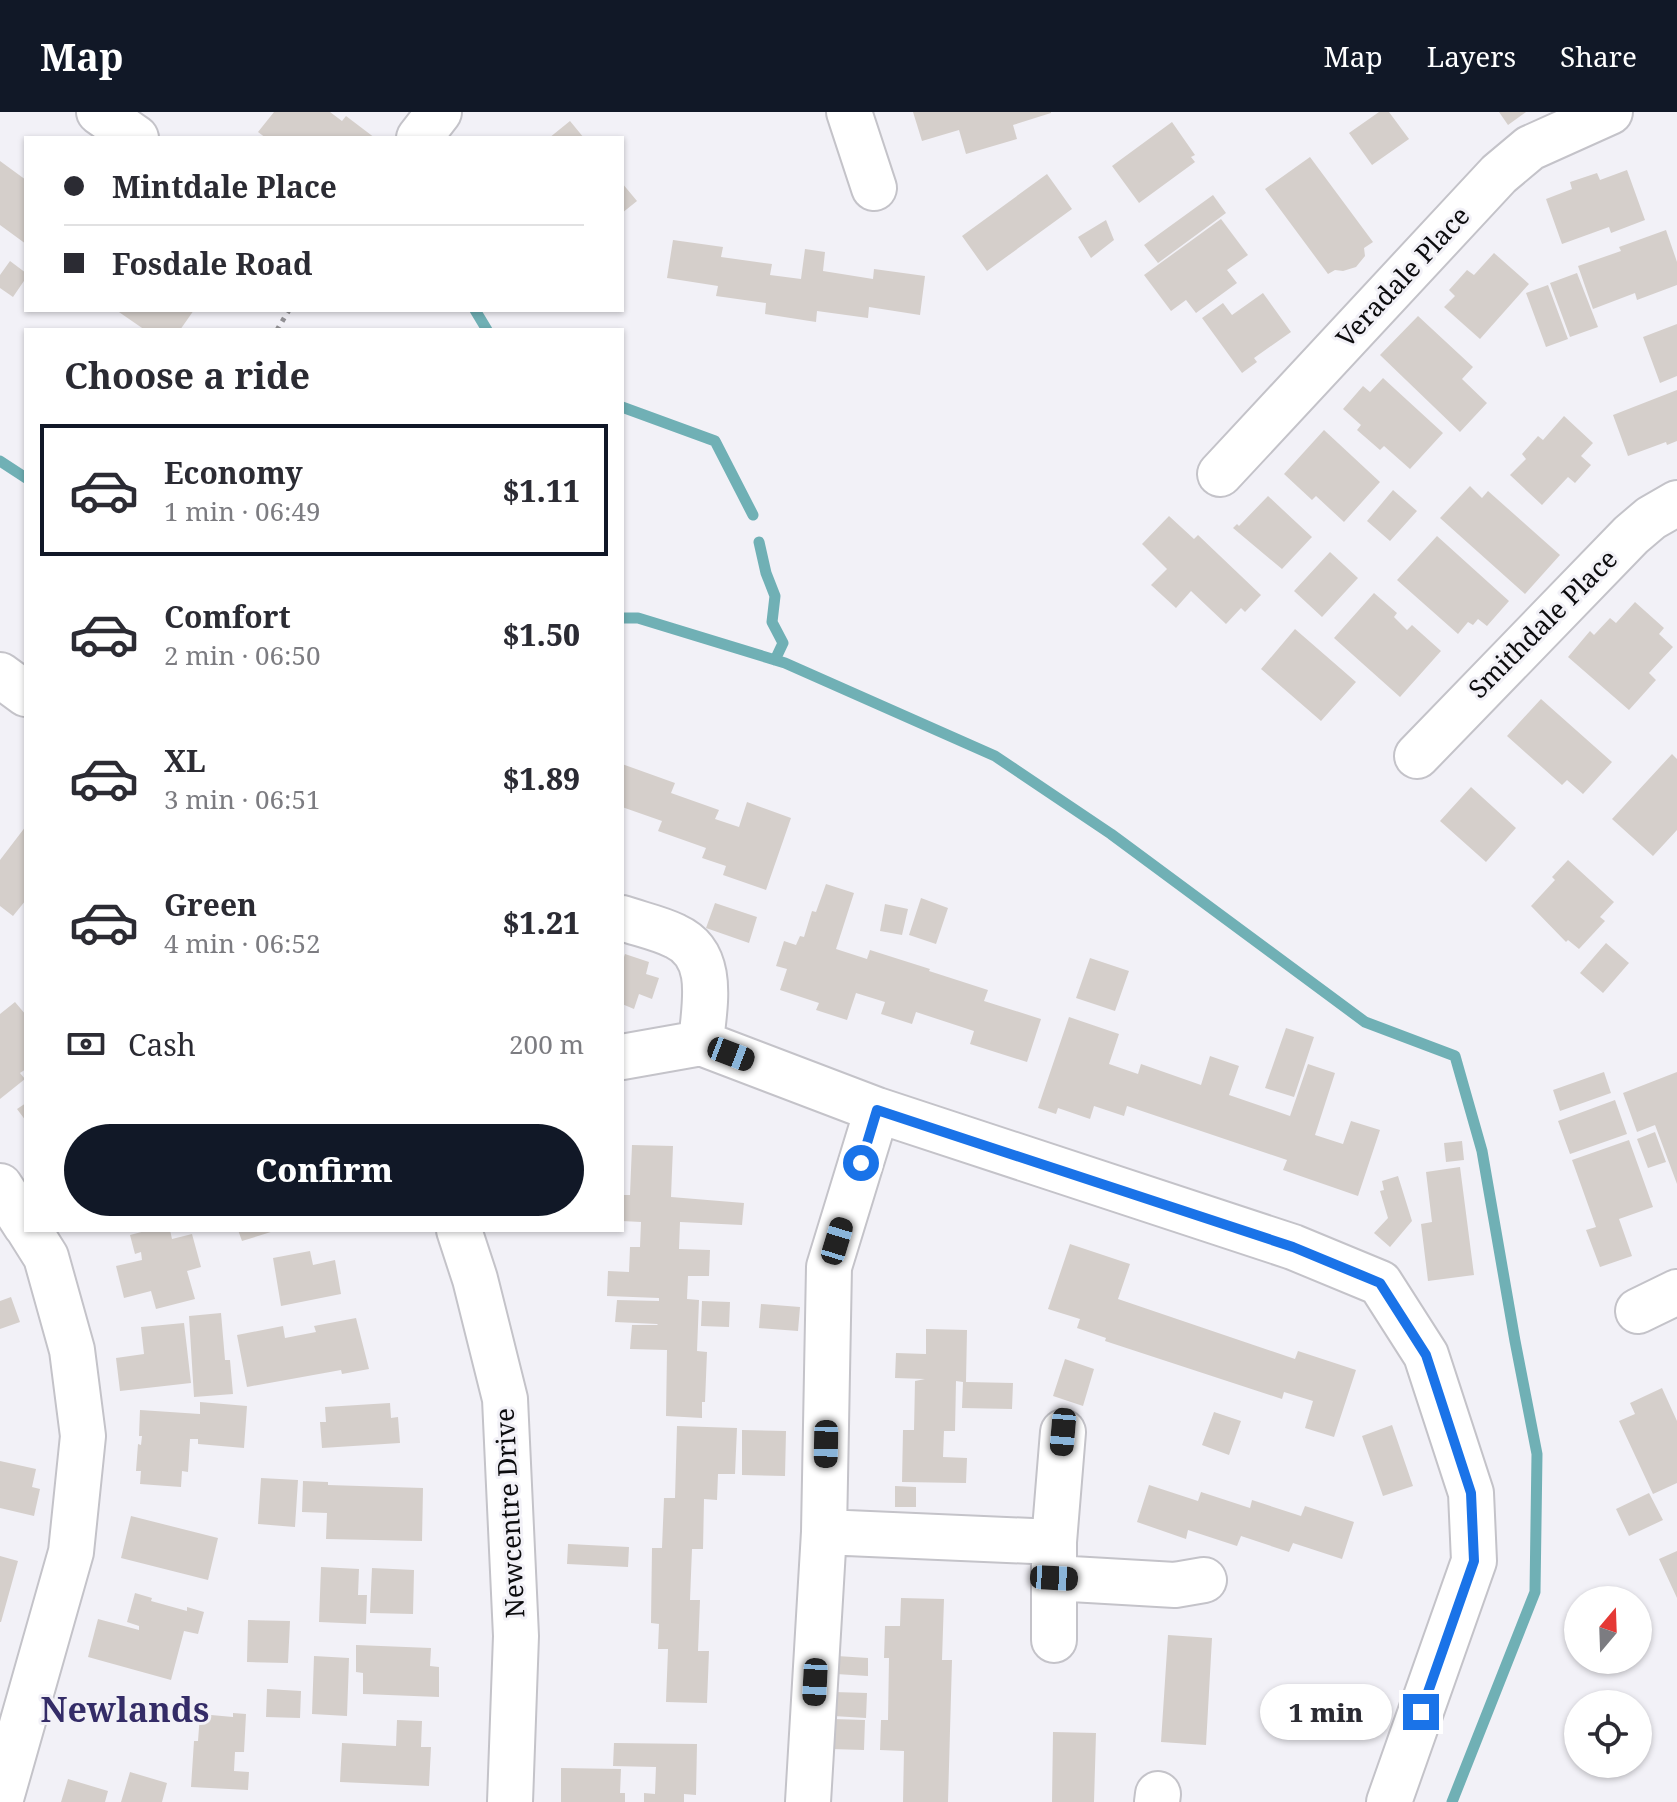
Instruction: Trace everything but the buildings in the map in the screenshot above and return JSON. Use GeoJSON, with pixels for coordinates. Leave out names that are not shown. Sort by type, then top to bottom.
{"type":"FeatureCollection","features":[{"type":"Feature","properties":{"kind":"street"},"geometry":{"type":"LineString","coordinates":[[99,112],[133,136]]}},
{"type":"Feature","properties":{"kind":"street"},"geometry":{"type":"LineString","coordinates":[[421,136],[439,112]]}},
{"type":"Feature","properties":{"kind":"street"},"geometry":{"type":"LineString","coordinates":[[849,112],[874,188]]}},
{"type":"Feature","properties":{"kind":"street","name":"Veradale Place"},"geometry":{"type":"LineString","coordinates":[[1220,474],[1499,174],[1530,148],[1610,112]]}},
{"type":"Feature","properties":{"kind":"street","name":"Smithdale Place"},"geometry":{"type":"LineString","coordinates":[[1417,756],[1631,535],[1651,518],[1677,503]]}},
{"type":"Feature","properties":{"kind":"street"},"geometry":{"type":"LineString","coordinates":[[0,675],[24,693]]}},
{"type":"Feature","properties":{"kind":"street"},"geometry":{"type":"LineString","coordinates":[[624,919],[677,936],[696,952],[705,978],[701,1043]]}},
{"type":"Feature","properties":{"kind":"street"},"geometry":{"type":"LineString","coordinates":[[624,1057],[701,1043],[877,1110],[1293,1247],[1380,1283],[1426,1355],[1471,1493],[1474,1561],[1389,1802]]}},
{"type":"Feature","properties":{"kind":"street"},"geometry":{"type":"LineString","coordinates":[[808,1802],[824,1532],[829,1267],[877,1110]]}},
{"type":"Feature","properties":{"kind":"street"},"geometry":{"type":"LineString","coordinates":[[0,1186],[24,1223]]}},
{"type":"Feature","properties":{"kind":"street"},"geometry":{"type":"LineString","coordinates":[[0,1802],[71,1552],[83,1436],[72,1350],[46,1257],[30,1232]]}},
{"type":"Feature","properties":{"kind":"street","name":"Newcentre Drive"},"geometry":{"type":"LineString","coordinates":[[460,1232],[475,1279],[505,1399],[516,1636],[510,1802]]}},
{"type":"Feature","properties":{"kind":"street"},"geometry":{"type":"LineString","coordinates":[[1638,1311],[1677,1292]]}},
{"type":"Feature","properties":{"kind":"street"},"geometry":{"type":"LineString","coordinates":[[1054,1640],[1054,1560],[1063,1432]]}},
{"type":"Feature","properties":{"kind":"street"},"geometry":{"type":"LineString","coordinates":[[824,1532],[1054,1560],[1175,1585],[1204,1580]]}},
{"type":"Feature","properties":{"kind":"waterway"},"geometry":{"type":"LineString","coordinates":[[476,312],[486,328]]}},
{"type":"Feature","properties":{"kind":"waterway"},"geometry":{"type":"LineString","coordinates":[[624,408],[715,441],[753,515]]}},
{"type":"Feature","properties":{"kind":"waterway"},"geometry":{"type":"LineString","coordinates":[[0,461],[24,477]]}},
{"type":"Feature","properties":{"kind":"waterway"},"geometry":{"type":"LineString","coordinates":[[759,542],[775,596],[772,622],[783,643],[775,660]]}},
{"type":"Feature","properties":{"kind":"waterway"},"geometry":{"type":"LineString","coordinates":[[624,618],[638,618],[785,663],[995,756],[1111,834],[1365,1022],[1455,1056],[1482,1151],[1537,1454],[1535,1592],[1452,1802]]}},
{"type":"Feature","properties":{"kind":"district","name":"Newlands"},"geometry":{"type":"Point","coordinates":[125,1710]}},
{"type":"Feature","properties":{"kind":"route"},"geometry":{"type":"LineString","coordinates":[[861,1163],[877,1110],[1293,1247],[1380,1283],[1426,1355],[1471,1493],[1474,1561],[1421,1712]]}}]}
